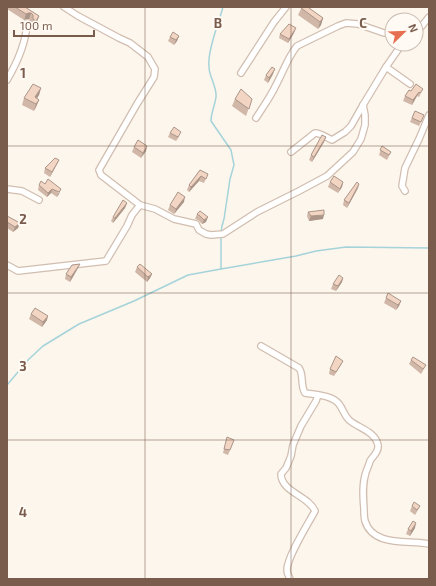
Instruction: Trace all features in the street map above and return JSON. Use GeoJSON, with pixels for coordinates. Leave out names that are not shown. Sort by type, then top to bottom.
{"type":"FeatureCollection","features":[{"type":"Feature","properties":{"kind":"street"},"geometry":{"type":"LineString","coordinates":[[64,7],[119,38],[130,42],[148,57],[155,69],[154,77],[99,170],[101,175],[140,205],[155,209],[174,219],[196,224],[199,230],[206,234],[223,234],[257,212],[299,192],[327,176],[353,152],[361,139],[365,125],[363,105]]}},
{"type":"Feature","properties":{"kind":"street"},"geometry":{"type":"LineString","coordinates":[[241,73],[274,22],[286,7]]}},
{"type":"Feature","properties":{"kind":"street"},"geometry":{"type":"LineString","coordinates":[[7,80],[25,40],[27,23]]}},
{"type":"Feature","properties":{"kind":"street"},"geometry":{"type":"LineString","coordinates":[[256,118],[276,86],[294,50],[298,46],[346,23],[358,24],[384,33]]}},
{"type":"Feature","properties":{"kind":"street"},"geometry":{"type":"LineString","coordinates":[[291,152],[315,133],[332,140],[345,132],[351,126],[396,52]]}},
{"type":"Feature","properties":{"kind":"street"},"geometry":{"type":"LineString","coordinates":[[386,67],[410,84]]}},
{"type":"Feature","properties":{"kind":"street"},"geometry":{"type":"LineString","coordinates":[[405,191],[402,186],[404,168],[429,115]]}},
{"type":"Feature","properties":{"kind":"street"},"geometry":{"type":"LineString","coordinates":[[7,189],[22,191],[39,200]]}},
{"type":"Feature","properties":{"kind":"street"},"geometry":{"type":"LineString","coordinates":[[7,265],[18,271],[106,261],[132,215],[140,205]]}},
{"type":"Feature","properties":{"kind":"street"},"geometry":{"type":"LineString","coordinates":[[261,346],[301,370],[302,387],[305,393],[332,399],[339,404],[348,419],[371,434],[376,440],[378,450],[370,461],[365,474],[362,492],[366,521],[375,535],[388,541],[429,544]]}},
{"type":"Feature","properties":{"kind":"street"},"geometry":{"type":"LineString","coordinates":[[290,579],[287,570],[289,562],[315,511],[311,504],[282,482],[281,474],[286,468],[291,456],[293,446],[301,426],[318,395]]}},
{"type":"Feature","properties":{"kind":"building"},"geometry":{"type":"Polygon","coordinates":[[[15,7],[25,7],[39,16],[36,21],[33,19],[33,15],[31,13],[26,14],[15,7]]]}},
{"type":"Feature","properties":{"kind":"building"},"geometry":{"type":"Polygon","coordinates":[[[310,7],[309,8],[323,18],[320,22],[301,8],[310,7]]]}},
{"type":"Feature","properties":{"kind":"building"},"geometry":{"type":"Polygon","coordinates":[[[289,24],[296,28],[289,39],[280,34],[289,24]]]}},
{"type":"Feature","properties":{"kind":"building"},"geometry":{"type":"Polygon","coordinates":[[[173,32],[179,36],[176,40],[170,37],[173,32]]]}},
{"type":"Feature","properties":{"kind":"building"},"geometry":{"type":"Polygon","coordinates":[[[272,67],[275,69],[269,78],[266,75],[272,67]]]}},
{"type":"Feature","properties":{"kind":"building"},"geometry":{"type":"Polygon","coordinates":[[[33,84],[41,88],[35,97],[39,100],[36,104],[24,98],[33,84]]]}},
{"type":"Feature","properties":{"kind":"building"},"geometry":{"type":"Polygon","coordinates":[[[416,84],[423,89],[420,93],[419,92],[413,100],[405,96],[409,90],[411,91],[416,84]]]}},
{"type":"Feature","properties":{"kind":"building"},"geometry":{"type":"Polygon","coordinates":[[[241,89],[252,99],[249,109],[235,99],[241,89]]]}},
{"type":"Feature","properties":{"kind":"building"},"geometry":{"type":"Polygon","coordinates":[[[415,111],[424,115],[421,122],[412,118],[415,111]]]}},
{"type":"Feature","properties":{"kind":"building"},"geometry":{"type":"Polygon","coordinates":[[[174,127],[181,132],[178,137],[170,133],[174,127]]]}},
{"type":"Feature","properties":{"kind":"building"},"geometry":{"type":"Polygon","coordinates":[[[322,135],[326,137],[314,157],[311,155],[322,135]]]}},
{"type":"Feature","properties":{"kind":"building"},"geometry":{"type":"Polygon","coordinates":[[[138,140],[147,146],[143,153],[134,147],[138,140]]]}},
{"type":"Feature","properties":{"kind":"building"},"geometry":{"type":"Polygon","coordinates":[[[382,146],[391,152],[389,155],[380,150],[382,146]]]}},
{"type":"Feature","properties":{"kind":"building"},"geometry":{"type":"Polygon","coordinates":[[[55,158],[59,160],[52,172],[45,168],[55,158]]]}},
{"type":"Feature","properties":{"kind":"building"},"geometry":{"type":"Polygon","coordinates":[[[200,170],[208,174],[206,179],[201,176],[191,187],[189,185],[200,170]]]}},
{"type":"Feature","properties":{"kind":"building"},"geometry":{"type":"Polygon","coordinates":[[[334,176],[343,182],[340,189],[330,182],[334,176]]]}},
{"type":"Feature","properties":{"kind":"building"},"geometry":{"type":"Polygon","coordinates":[[[48,179],[61,189],[59,192],[52,189],[48,193],[39,185],[41,181],[45,184],[48,179]]]}},
{"type":"Feature","properties":{"kind":"building"},"geometry":{"type":"Polygon","coordinates":[[[357,182],[359,184],[349,203],[344,200],[357,182]]]}},
{"type":"Feature","properties":{"kind":"building"},"geometry":{"type":"Polygon","coordinates":[[[178,192],[185,197],[176,209],[170,205],[178,192]]]}},
{"type":"Feature","properties":{"kind":"building"},"geometry":{"type":"Polygon","coordinates":[[[123,200],[127,203],[115,218],[113,217],[123,200]]]}},
{"type":"Feature","properties":{"kind":"building"},"geometry":{"type":"Polygon","coordinates":[[[324,210],[324,215],[311,216],[308,212],[324,210]]]}},
{"type":"Feature","properties":{"kind":"building"},"geometry":{"type":"Polygon","coordinates":[[[200,211],[208,217],[204,220],[197,214],[200,211]]]}},
{"type":"Feature","properties":{"kind":"building"},"geometry":{"type":"Polygon","coordinates":[[[7,216],[20,223],[15,227],[7,222],[7,216]]]}},
{"type":"Feature","properties":{"kind":"building"},"geometry":{"type":"Polygon","coordinates":[[[80,264],[71,277],[66,274],[72,265],[80,264]]]}},
{"type":"Feature","properties":{"kind":"building"},"geometry":{"type":"Polygon","coordinates":[[[140,264],[152,274],[148,277],[137,267],[140,264]]]}},
{"type":"Feature","properties":{"kind":"building"},"geometry":{"type":"Polygon","coordinates":[[[339,275],[343,278],[338,286],[333,284],[339,275]]]}},
{"type":"Feature","properties":{"kind":"building"},"geometry":{"type":"Polygon","coordinates":[[[388,293],[401,301],[398,305],[386,298],[388,293]]]}},
{"type":"Feature","properties":{"kind":"building"},"geometry":{"type":"Polygon","coordinates":[[[35,308],[48,316],[43,322],[31,314],[35,308]]]}},
{"type":"Feature","properties":{"kind":"building"},"geometry":{"type":"Polygon","coordinates":[[[336,356],[343,361],[336,372],[330,369],[336,356]]]}},
{"type":"Feature","properties":{"kind":"building"},"geometry":{"type":"Polygon","coordinates":[[[413,357],[426,365],[423,369],[411,360],[413,357]]]}},
{"type":"Feature","properties":{"kind":"building"},"geometry":{"type":"Polygon","coordinates":[[[227,437],[234,440],[230,450],[224,449],[227,437]]]}},
{"type":"Feature","properties":{"kind":"building"},"geometry":{"type":"Polygon","coordinates":[[[414,502],[420,506],[417,510],[412,506],[414,502]]]}},
{"type":"Feature","properties":{"kind":"building"},"geometry":{"type":"Polygon","coordinates":[[[413,521],[416,523],[411,531],[408,529],[413,521]]]}},
{"type":"Feature","properties":{"kind":"waterway"},"geometry":{"type":"LineString","coordinates":[[221,232],[230,179],[234,165],[231,150],[211,121],[216,93],[209,71],[209,61],[211,45],[223,7]]}},
{"type":"Feature","properties":{"kind":"waterway"},"geometry":{"type":"LineString","coordinates":[[221,235],[221,269]]}},
{"type":"Feature","properties":{"kind":"waterway"},"geometry":{"type":"LineString","coordinates":[[7,385],[29,359],[43,346],[79,324],[134,301],[188,275],[296,256],[316,251],[346,247],[429,248]]}}]}
